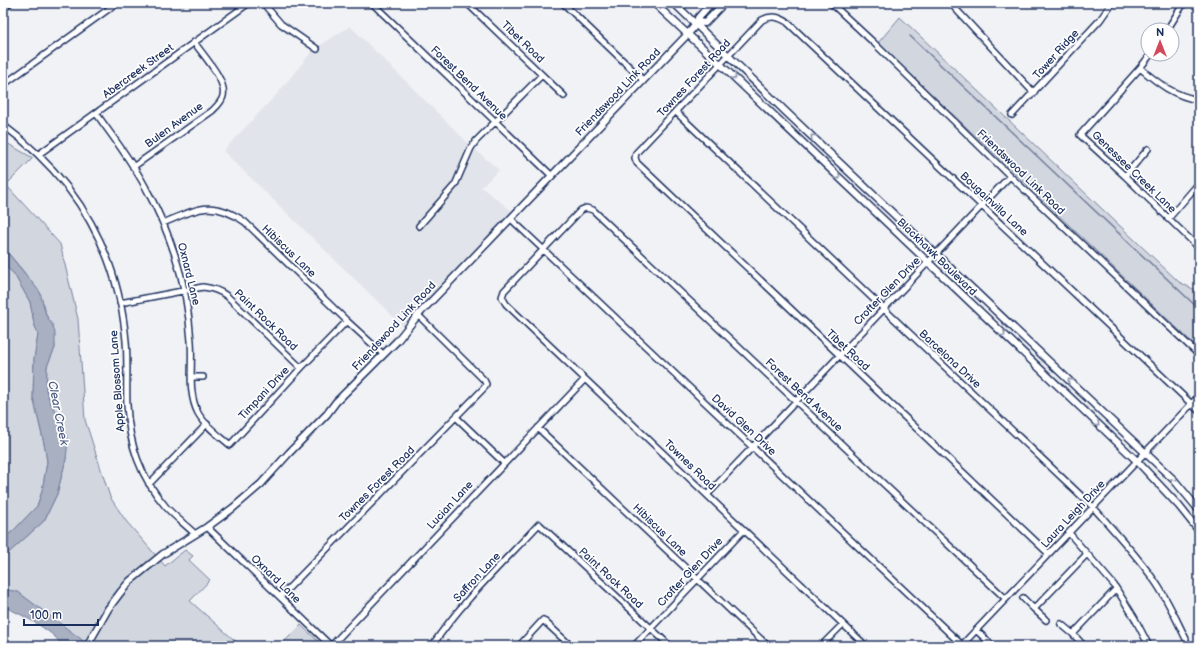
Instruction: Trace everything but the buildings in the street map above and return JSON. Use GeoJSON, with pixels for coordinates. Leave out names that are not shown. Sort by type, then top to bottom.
{"type":"FeatureCollection","features":[{"type":"Feature","properties":{"kind":"main road","name":"Blackhawk Boulevard"},"geometry":{"type":"LineString","coordinates":[[654,3],[929,262],[992,324],[1137,461],[1179,506],[1199,531]]}},
{"type":"Feature","properties":{"kind":"main road","name":"Blackhawk Boulevard"},"geometry":{"type":"LineString","coordinates":[[674,3],[697,23],[728,56],[1175,481],[1199,510]]}},
{"type":"Feature","properties":{"kind":"main road","name":"Friendswood Link Road"},"geometry":{"type":"LineString","coordinates":[[86,646],[115,599],[130,581],[140,571],[163,554],[207,527],[233,508],[261,484],[327,414],[336,402],[397,341],[418,315],[687,34],[697,23],[698,18],[712,3]]}},
{"type":"Feature","properties":{"kind":"main road","name":"Friendswood Link Road"},"geometry":{"type":"LineString","coordinates":[[697,23],[705,23],[724,3]]}},
{"type":"Feature","properties":{"kind":"main road"},"geometry":{"type":"LineString","coordinates":[[777,119],[786,111]]}},
{"type":"Feature","properties":{"kind":"main road"},"geometry":{"type":"LineString","coordinates":[[825,164],[833,156]]}},
{"type":"Feature","properties":{"kind":"main road"},"geometry":{"type":"LineString","coordinates":[[874,211],[882,202]]}},
{"type":"Feature","properties":{"kind":"main road"},"geometry":{"type":"LineString","coordinates":[[992,324],[1000,315]]}},
{"type":"Feature","properties":{"kind":"main road"},"geometry":{"type":"LineString","coordinates":[[1041,370],[1049,361]]}},
{"type":"Feature","properties":{"kind":"street"},"geometry":{"type":"LineString","coordinates":[[3,10],[10,3]]}},
{"type":"Feature","properties":{"kind":"street"},"geometry":{"type":"LineString","coordinates":[[3,85],[117,3]]}},
{"type":"Feature","properties":{"kind":"street","name":"Abercreek Street"},"geometry":{"type":"LineString","coordinates":[[39,154],[249,3]]}},
{"type":"Feature","properties":{"kind":"street"},"geometry":{"type":"LineString","coordinates":[[263,3],[281,24],[317,49]]}},
{"type":"Feature","properties":{"kind":"street","name":"Forest Bend Avenue"},"geometry":{"type":"LineString","coordinates":[[372,3],[552,176]]}},
{"type":"Feature","properties":{"kind":"street","name":"Tibet Road"},"geometry":{"type":"LineString","coordinates":[[467,3],[564,96]]}},
{"type":"Feature","properties":{"kind":"street"},"geometry":{"type":"LineString","coordinates":[[563,3],[643,80]]}},
{"type":"Feature","properties":{"kind":"street","name":"Friendswood Link Road"},"geometry":{"type":"LineString","coordinates":[[831,3],[1010,176],[1199,355]]}},
{"type":"Feature","properties":{"kind":"street"},"geometry":{"type":"LineString","coordinates":[[953,3],[952,4],[958,12],[1034,93]]}},
{"type":"Feature","properties":{"kind":"street","name":"Tower Ridge"},"geometry":{"type":"LineString","coordinates":[[1012,115],[1100,20],[1112,3]]}},
{"type":"Feature","properties":{"kind":"street"},"geometry":{"type":"LineString","coordinates":[[1172,22],[1184,3]]}},
{"type":"Feature","properties":{"kind":"street","name":"Townes Forest Road"},"geometry":{"type":"LineString","coordinates":[[635,158],[636,153],[762,20],[773,17]]}},
{"type":"Feature","properties":{"kind":"street","name":"Bougainvilla Lane"},"geometry":{"type":"LineString","coordinates":[[773,17],[781,18],[787,22],[1199,411]]}},
{"type":"Feature","properties":{"kind":"street","name":"Bulen Avenue"},"geometry":{"type":"LineString","coordinates":[[133,167],[212,111],[223,96],[223,88],[219,78],[194,42]]}},
{"type":"Feature","properties":{"kind":"street"},"geometry":{"type":"LineString","coordinates":[[1145,62],[1140,68],[1168,90],[1199,100]]}},
{"type":"Feature","properties":{"kind":"street","name":"Genessee Creek Lane"},"geometry":{"type":"LineString","coordinates":[[1140,68],[1080,135],[1125,176],[1199,248]]}},
{"type":"Feature","properties":{"kind":"street"},"geometry":{"type":"LineString","coordinates":[[419,226],[455,185],[471,148],[476,141],[542,75]]}},
{"type":"Feature","properties":{"kind":"street","name":"Barcelona Drive"},"geometry":{"type":"LineString","coordinates":[[676,112],[1093,508],[1127,544],[1154,580],[1169,604],[1186,639]]}},
{"type":"Feature","properties":{"kind":"street","name":"Oxnard Lane"},"geometry":{"type":"LineString","coordinates":[[96,113],[133,167],[149,193],[164,223],[176,256],[184,291],[191,336],[194,403],[199,414],[207,424],[230,445]]}},
{"type":"Feature","properties":{"kind":"street","name":"Apple Blossom Lane"},"geometry":{"type":"LineString","coordinates":[[3,125],[39,154],[66,184],[96,231],[111,266],[120,303],[126,342],[129,429],[133,447],[149,484],[167,508],[195,534]]}},
{"type":"Feature","properties":{"kind":"street"},"geometry":{"type":"LineString","coordinates":[[1125,176],[1148,149]]}},
{"type":"Feature","properties":{"kind":"street","name":"Tibet Road"},"geometry":{"type":"LineString","coordinates":[[635,158],[637,163],[1049,554]]}},
{"type":"Feature","properties":{"kind":"street","name":"Crofter Glen Drive"},"geometry":{"type":"LineString","coordinates":[[707,495],[1010,176]]}},
{"type":"Feature","properties":{"kind":"street"},"geometry":{"type":"LineString","coordinates":[[1168,219],[1199,183]]}},
{"type":"Feature","properties":{"kind":"street","name":"Hibiscus Lane"},"geometry":{"type":"LineString","coordinates":[[164,223],[191,211],[208,208],[222,209],[235,215],[245,222],[383,354]]}},
{"type":"Feature","properties":{"kind":"street","name":"Forest Bend Avenue"},"geometry":{"type":"LineString","coordinates":[[543,249],[581,210],[586,208],[592,210],[1006,599]]}},
{"type":"Feature","properties":{"kind":"street","name":"David Glen Drive"},"geometry":{"type":"LineString","coordinates":[[511,219],[962,646]]}},
{"type":"Feature","properties":{"kind":"street","name":"Townes Road"},"geometry":{"type":"LineString","coordinates":[[543,249],[504,291],[502,297],[506,304],[866,646]]}},
{"type":"Feature","properties":{"kind":"street","name":"Paint Rock Road"},"geometry":{"type":"LineString","coordinates":[[120,303],[184,291],[213,288],[221,291],[301,368]]}},
{"type":"Feature","properties":{"kind":"street","name":"Townes Forest Road"},"geometry":{"type":"LineString","coordinates":[[280,597],[457,418],[486,384],[484,380],[418,315]]}},
{"type":"Feature","properties":{"kind":"street","name":"Timpani Drive"},"geometry":{"type":"LineString","coordinates":[[230,445],[301,368],[347,321]]}},
{"type":"Feature","properties":{"kind":"street"},"geometry":{"type":"LineString","coordinates":[[192,377],[203,376]]}},
{"type":"Feature","properties":{"kind":"street","name":"Lucian Lane"},"geometry":{"type":"LineString","coordinates":[[331,646],[585,379]]}},
{"type":"Feature","properties":{"kind":"street","name":"Laura Leigh Drive"},"geometry":{"type":"LineString","coordinates":[[962,646],[1199,396]]}},
{"type":"Feature","properties":{"kind":"street"},"geometry":{"type":"LineString","coordinates":[[457,418],[504,463]]}},
{"type":"Feature","properties":{"kind":"street"},"geometry":{"type":"LineString","coordinates":[[149,484],[207,424]]}},
{"type":"Feature","properties":{"kind":"street","name":"Hibiscus Lane"},"geometry":{"type":"LineString","coordinates":[[538,428],[768,646]]}},
{"type":"Feature","properties":{"kind":"street","name":"Paint Rock Road"},"geometry":{"type":"LineString","coordinates":[[540,524],[670,646]]}},
{"type":"Feature","properties":{"kind":"street","name":"Saffron Lane"},"geometry":{"type":"LineString","coordinates":[[432,646],[464,605],[540,524]]}},
{"type":"Feature","properties":{"kind":"street","name":"Oxnard Lane"},"geometry":{"type":"LineString","coordinates":[[207,527],[331,646]]}},
{"type":"Feature","properties":{"kind":"street","name":"Crofter Glen Drive"},"geometry":{"type":"LineString","coordinates":[[634,646],[744,530]]}},
{"type":"Feature","properties":{"kind":"street"},"geometry":{"type":"LineString","coordinates":[[1069,533],[1116,589],[1134,617],[1149,646]]}},
{"type":"Feature","properties":{"kind":"street"},"geometry":{"type":"LineString","coordinates":[[1034,609],[1087,554]]}},
{"type":"Feature","properties":{"kind":"street"},"geometry":{"type":"LineString","coordinates":[[1073,634],[1116,589]]}},
{"type":"Feature","properties":{"kind":"street"},"geometry":{"type":"LineString","coordinates":[[1023,598],[1046,620]]}},
{"type":"Feature","properties":{"kind":"street"},"geometry":{"type":"LineString","coordinates":[[519,646],[543,620],[571,646]]}},
{"type":"Feature","properties":{"kind":"street"},"geometry":{"type":"LineString","coordinates":[[821,646],[843,624]]}},
{"type":"Feature","properties":{"kind":"street"},"geometry":{"type":"LineString","coordinates":[[1062,624],[1084,646]]}},
{"type":"Feature","properties":{"kind":"street"},"geometry":{"type":"LineString","coordinates":[[976,630],[993,646]]}},
{"type":"Feature","properties":{"kind":"shaded area"},"geometry":{"type":"Polygon","coordinates":[[[900,17],[1179,282],[1199,292],[1199,349],[878,43],[900,17]]]}},
{"type":"Feature","properties":{"kind":"shaded area"},"geometry":{"type":"Polygon","coordinates":[[[350,26],[470,145],[499,170],[481,187],[516,214],[406,329],[223,151],[278,93],[313,50],[350,26]]]}},
{"type":"Feature","properties":{"kind":"shaded area"},"geometry":{"type":"Polygon","coordinates":[[[3,141],[33,158],[6,185],[60,244],[78,319],[85,420],[110,497],[126,521],[165,566],[185,550],[193,556],[189,560],[210,580],[190,601],[241,646],[88,646],[18,592],[3,589],[3,558],[44,521],[57,494],[66,459],[63,425],[51,404],[46,390],[47,366],[55,348],[53,326],[46,315],[44,304],[24,272],[3,247],[3,141]]]}},
{"type":"Feature","properties":{"kind":"shaded area"},"geometry":{"type":"Polygon","coordinates":[[[5,265],[14,274],[30,302],[38,335],[34,359],[33,397],[47,462],[42,491],[37,506],[14,530],[3,539],[3,266],[5,265]]]}},
{"type":"Feature","properties":{"kind":"shaded area"},"geometry":{"type":"Polygon","coordinates":[[[301,625],[323,646],[280,646],[301,625]]]}},
{"type":"Feature","properties":{"kind":"water"},"geometry":{"type":"Polygon","coordinates":[[[3,247],[40,292],[46,315],[53,326],[55,333],[55,348],[47,366],[46,390],[51,404],[63,425],[68,441],[66,459],[57,494],[44,521],[3,558],[3,539],[14,530],[37,506],[42,491],[47,462],[33,397],[34,359],[38,335],[30,302],[14,274],[3,264],[3,247]]]}},
{"type":"Feature","properties":{"kind":"water"},"geometry":{"type":"Polygon","coordinates":[[[3,589],[18,592],[81,639],[88,646],[62,646],[52,634],[39,625],[3,607],[3,589]]]}},
{"type":"Feature","properties":{"kind":"waterway"},"geometry":{"type":"LineString","coordinates":[[910,36],[1199,309]]}},
{"type":"Feature","properties":{"kind":"water label","name":"Clear Creek"},"geometry":{"type":"Point","coordinates":[58,413]}}]}
